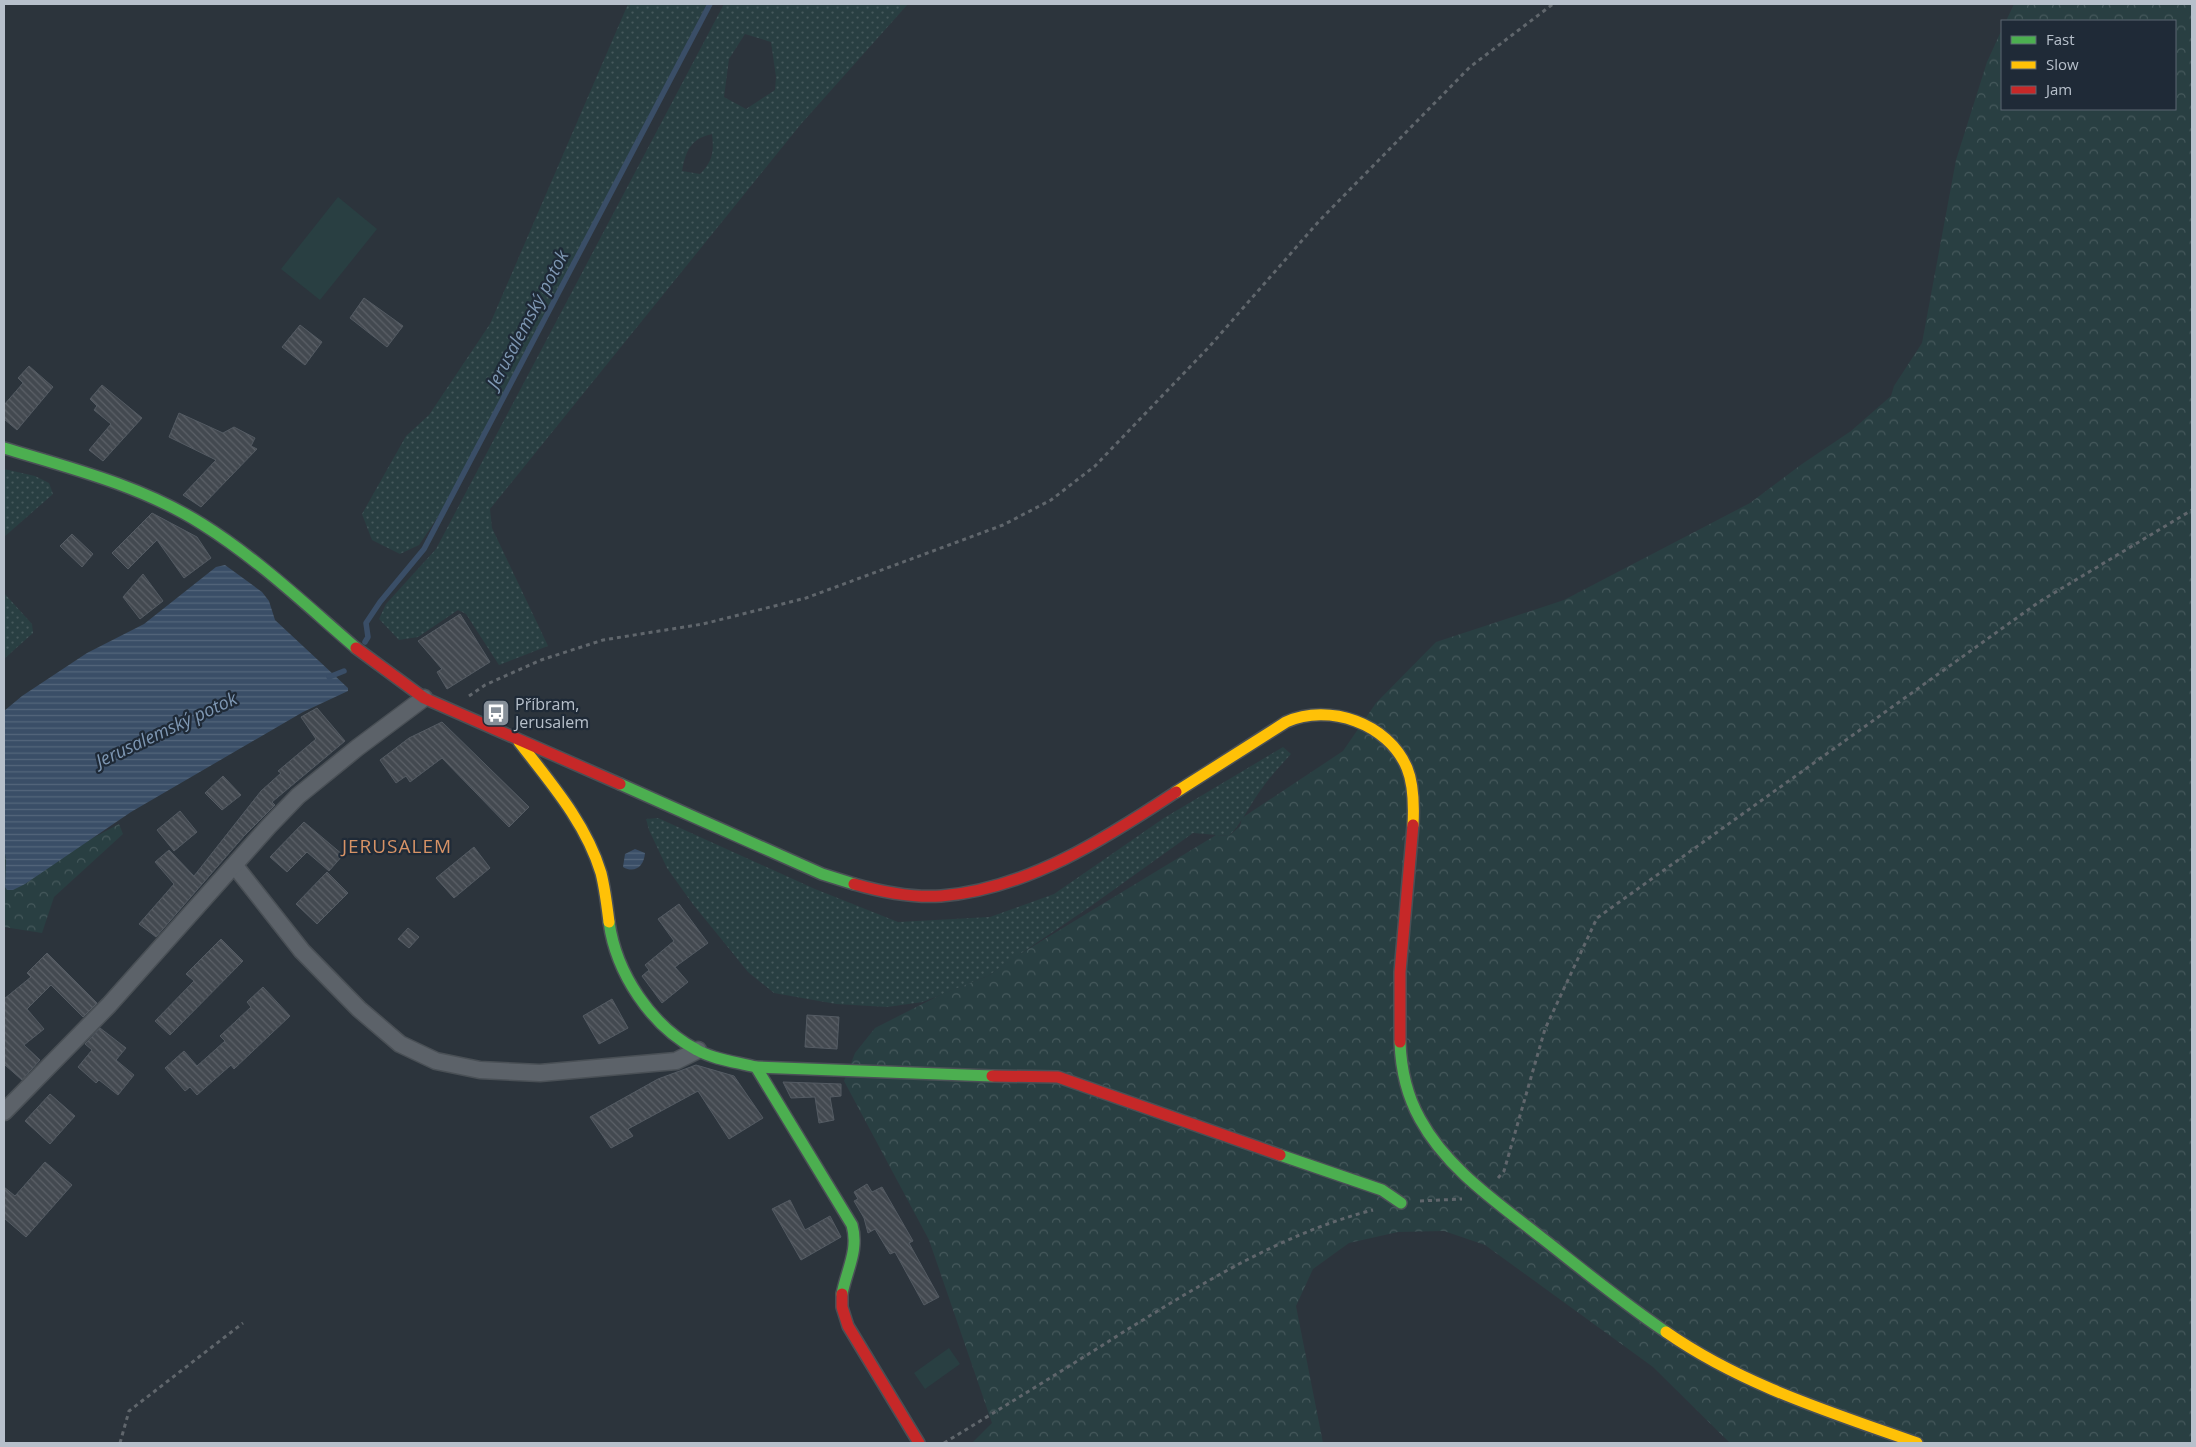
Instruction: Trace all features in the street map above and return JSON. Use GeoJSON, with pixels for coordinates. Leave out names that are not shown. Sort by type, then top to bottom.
{"type":"FeatureCollection","features":[{"type":"Feature","properties":{"kind":"street"},"geometry":{"type":"LineString","coordinates":[[4,448],[106,477],[166,503],[203,524],[308,605],[367,659],[390,677],[424,698],[822,874],[861,888],[900,894],[940,896],[979,892],[1004,885],[1045,869],[1113,831],[1276,727],[1301,717],[1322,715],[1359,720],[1386,737],[1405,766],[1411,785],[1414,821],[1401,963],[1400,1058],[1408,1096],[1437,1144],[1486,1192],[1647,1320],[1692,1350],[1751,1382],[1917,1443]]}},
{"type":"Feature","properties":{"kind":"street"},"geometry":{"type":"LineString","coordinates":[[4,1112],[109,1005],[298,796],[357,748],[424,698]]}},
{"type":"Feature","properties":{"kind":"street"},"geometry":{"type":"LineString","coordinates":[[518,740],[574,814],[586,835],[598,865],[615,950],[624,975],[638,996],[657,1017],[682,1040],[698,1050],[756,1067],[871,1071],[921,1075],[1058,1077],[1382,1190],[1401,1202]]}},
{"type":"Feature","properties":{"kind":"street"},"geometry":{"type":"LineString","coordinates":[[235,866],[302,951],[359,1010],[400,1044],[436,1061],[480,1070],[540,1073],[676,1061],[698,1050]]}},
{"type":"Feature","properties":{"kind":"street"},"geometry":{"type":"LineString","coordinates":[[756,1067],[852,1225],[856,1238],[855,1252],[842,1294],[842,1310],[848,1326],[919,1443]]}},
{"type":"Feature","properties":{"kind":"path"},"geometry":{"type":"LineString","coordinates":[[452,712],[466,698],[485,685],[541,660],[603,640],[703,624],[806,598],[1002,525],[1051,500],[1095,466],[1209,347],[1320,220],[1470,67],[1553,4]]}},
{"type":"Feature","properties":{"kind":"path"},"geometry":{"type":"LineString","coordinates":[[944,1443],[1189,1292],[1272,1247],[1345,1217],[1401,1202],[1468,1198],[1486,1192],[1504,1171],[1545,1030],[1597,918],[2039,602],[2192,510]]}},
{"type":"Feature","properties":{"kind":"path"},"geometry":{"type":"LineString","coordinates":[[120,1443],[129,1411],[243,1323]]}},
{"type":"Feature","properties":{"kind":"green space"},"geometry":{"type":"Polygon","coordinates":[[[628,4],[707,4],[444,508],[419,545],[400,554],[372,540],[362,514],[406,436],[429,415],[490,324],[628,4]]]}},
{"type":"Feature","properties":{"kind":"green space"},"geometry":{"type":"Polygon","coordinates":[[[724,4],[908,4],[801,124],[490,509],[492,528],[548,646],[499,665],[466,614],[458,610],[418,637],[399,640],[379,619],[386,604],[436,549],[724,4]],[[745,34],[729,59],[724,97],[746,109],[775,90],[776,77],[771,42],[745,34]],[[712,134],[699,139],[690,147],[685,157],[682,171],[700,174],[708,165],[712,156],[712,134]]]}},
{"type":"Feature","properties":{"kind":"green space"},"geometry":{"type":"Polygon","coordinates":[[[2014,4],[2192,4],[2192,1443],[1730,1443],[1653,1367],[1485,1245],[1444,1231],[1398,1232],[1349,1243],[1313,1269],[1296,1306],[1323,1443],[972,1443],[992,1423],[929,1240],[844,1081],[855,1053],[875,1028],[942,994],[988,976],[1012,959],[1216,835],[1229,836],[1240,826],[1242,818],[1343,751],[1376,703],[1436,642],[1564,600],[1750,503],[1802,464],[1851,431],[1891,396],[1894,386],[1922,343],[1956,160],[1987,62],[2001,31],[2001,110],[2176,110],[2176,20],[2006,20],[2014,4]]]}},
{"type":"Feature","properties":{"kind":"green space"},"geometry":{"type":"Polygon","coordinates":[[[338,197],[377,229],[320,300],[281,269],[338,197]]]}},
{"type":"Feature","properties":{"kind":"green space"},"geometry":{"type":"Polygon","coordinates":[[[4,469],[35,476],[49,483],[53,494],[4,537],[4,469]]]}},
{"type":"Feature","properties":{"kind":"green space"},"geometry":{"type":"Polygon","coordinates":[[[4,593],[32,624],[33,633],[4,659],[4,593]]]}},
{"type":"Feature","properties":{"kind":"green space"},"geometry":{"type":"Polygon","coordinates":[[[1283,747],[1291,754],[1263,786],[1238,826],[1229,836],[1193,833],[1091,906],[988,976],[923,1002],[887,1007],[836,1004],[774,993],[748,972],[692,903],[667,868],[649,830],[646,819],[658,818],[815,889],[898,922],[990,917],[1054,894],[1164,818],[1283,747]]]}},
{"type":"Feature","properties":{"kind":"green space"},"geometry":{"type":"Polygon","coordinates":[[[119,824],[123,834],[54,897],[42,933],[4,927],[4,837],[46,863],[119,824]]]}},
{"type":"Feature","properties":{"kind":"green space"},"geometry":{"type":"Polygon","coordinates":[[[949,1348],[960,1364],[925,1389],[914,1373],[949,1348]]]}},
{"type":"Feature","properties":{"kind":"water"},"geometry":{"type":"Polygon","coordinates":[[[225,565],[262,592],[269,601],[275,620],[348,688],[348,691],[303,712],[131,812],[25,884],[13,890],[7,890],[5,887],[6,860],[4,847],[4,711],[22,696],[87,653],[144,624],[216,567],[225,565]]]}},
{"type":"Feature","properties":{"kind":"water"},"geometry":{"type":"Polygon","coordinates":[[[635,849],[645,853],[641,865],[631,870],[623,867],[625,854],[635,849]]]}},
{"type":"Feature","properties":{"kind":"building"},"geometry":{"type":"Polygon","coordinates":[[[364,298],[403,326],[387,347],[350,318],[364,298]]]}},
{"type":"Feature","properties":{"kind":"building"},"geometry":{"type":"Polygon","coordinates":[[[300,325],[322,342],[305,365],[282,347],[300,325]]]}},
{"type":"Feature","properties":{"kind":"building"},"geometry":{"type":"Polygon","coordinates":[[[29,366],[53,387],[17,430],[4,419],[4,405],[23,383],[18,378],[29,366]]]}},
{"type":"Feature","properties":{"kind":"building"},"geometry":{"type":"Polygon","coordinates":[[[102,385],[142,418],[103,461],[89,450],[111,424],[94,410],[97,406],[90,399],[102,385]]]}},
{"type":"Feature","properties":{"kind":"building"},"geometry":{"type":"Polygon","coordinates":[[[179,413],[223,433],[234,427],[255,438],[251,446],[257,449],[201,507],[183,495],[216,460],[169,437],[179,413]]]}},
{"type":"Feature","properties":{"kind":"building"},"geometry":{"type":"Polygon","coordinates":[[[152,513],[197,537],[211,558],[184,578],[157,540],[128,569],[112,553],[152,513]]]}},
{"type":"Feature","properties":{"kind":"building"},"geometry":{"type":"Polygon","coordinates":[[[72,534],[93,554],[82,567],[60,546],[72,534]]]}},
{"type":"Feature","properties":{"kind":"building"},"geometry":{"type":"Polygon","coordinates":[[[143,574],[163,601],[140,619],[123,597],[143,574]]]}},
{"type":"Feature","properties":{"kind":"building"},"geometry":{"type":"Polygon","coordinates":[[[460,614],[490,662],[447,689],[437,672],[442,669],[418,641],[460,614]]]}},
{"type":"Feature","properties":{"kind":"building"},"geometry":{"type":"Polygon","coordinates":[[[317,708],[345,741],[272,802],[275,805],[244,836],[156,937],[139,924],[174,884],[155,862],[169,850],[194,876],[261,791],[281,773],[278,771],[316,739],[301,717],[317,708]]]}},
{"type":"Feature","properties":{"kind":"building"},"geometry":{"type":"Polygon","coordinates":[[[442,722],[529,807],[509,827],[442,758],[410,782],[406,776],[396,783],[380,760],[409,738],[442,722]]]}},
{"type":"Feature","properties":{"kind":"building"},"geometry":{"type":"Polygon","coordinates":[[[223,776],[241,795],[222,810],[205,793],[223,776]]]}},
{"type":"Feature","properties":{"kind":"building"},"geometry":{"type":"Polygon","coordinates":[[[180,811],[197,832],[174,851],[157,830],[180,811]]]}},
{"type":"Feature","properties":{"kind":"building"},"geometry":{"type":"Polygon","coordinates":[[[304,822],[343,855],[329,871],[307,852],[287,872],[270,857],[304,822]]]}},
{"type":"Feature","properties":{"kind":"building"},"geometry":{"type":"Polygon","coordinates":[[[474,847],[490,868],[454,898],[436,878],[474,847]]]}},
{"type":"Feature","properties":{"kind":"building"},"geometry":{"type":"Polygon","coordinates":[[[327,872],[348,893],[317,924],[296,904],[327,872]]]}},
{"type":"Feature","properties":{"kind":"building"},"geometry":{"type":"Polygon","coordinates":[[[679,904],[708,943],[675,967],[688,982],[662,1003],[642,976],[649,970],[645,965],[674,941],[658,919],[679,904]]]}},
{"type":"Feature","properties":{"kind":"building"},"geometry":{"type":"Polygon","coordinates":[[[408,928],[419,937],[409,948],[398,939],[408,928]]]}},
{"type":"Feature","properties":{"kind":"building"},"geometry":{"type":"Polygon","coordinates":[[[221,939],[243,961],[170,1035],[155,1021],[194,981],[186,974],[221,939]]]}},
{"type":"Feature","properties":{"kind":"building"},"geometry":{"type":"Polygon","coordinates":[[[47,953],[97,1003],[83,1017],[51,985],[27,1009],[44,1029],[24,1045],[40,1060],[22,1080],[4,1064],[4,999],[31,977],[27,973],[47,953]]]}},
{"type":"Feature","properties":{"kind":"building"},"geometry":{"type":"Polygon","coordinates":[[[263,987],[290,1016],[234,1069],[231,1065],[197,1095],[190,1087],[185,1091],[165,1068],[184,1051],[197,1066],[225,1041],[220,1036],[251,1007],[247,1002],[263,987]]]}},
{"type":"Feature","properties":{"kind":"building"},"geometry":{"type":"Polygon","coordinates":[[[612,999],[628,1028],[599,1044],[583,1016],[612,999]]]}},
{"type":"Feature","properties":{"kind":"building"},"geometry":{"type":"Polygon","coordinates":[[[807,1015],[839,1017],[837,1049],[805,1047],[807,1015]]]}},
{"type":"Feature","properties":{"kind":"building"},"geometry":{"type":"Polygon","coordinates":[[[100,1028],[126,1048],[116,1060],[134,1075],[118,1095],[99,1080],[96,1083],[78,1067],[92,1050],[85,1044],[100,1028]]]}},
{"type":"Feature","properties":{"kind":"building"},"geometry":{"type":"Polygon","coordinates":[[[696,1065],[734,1076],[763,1118],[729,1139],[698,1091],[628,1129],[633,1136],[611,1148],[590,1117],[658,1079],[696,1065]]]}},
{"type":"Feature","properties":{"kind":"building"},"geometry":{"type":"Polygon","coordinates":[[[783,1082],[841,1084],[841,1096],[830,1097],[834,1120],[819,1123],[815,1097],[791,1098],[783,1082]]]}},
{"type":"Feature","properties":{"kind":"building"},"geometry":{"type":"Polygon","coordinates":[[[50,1094],[75,1116],[50,1144],[25,1121],[50,1094]]]}},
{"type":"Feature","properties":{"kind":"building"},"geometry":{"type":"Polygon","coordinates":[[[45,1162],[72,1185],[26,1237],[4,1218],[4,1187],[15,1196],[45,1162]]]}},
{"type":"Feature","properties":{"kind":"building"},"geometry":{"type":"Polygon","coordinates":[[[867,1184],[872,1192],[882,1187],[913,1241],[909,1243],[939,1297],[924,1305],[895,1252],[890,1254],[875,1229],[868,1233],[864,1218],[854,1201],[858,1199],[854,1192],[867,1184]]]}},
{"type":"Feature","properties":{"kind":"building"},"geometry":{"type":"Polygon","coordinates":[[[790,1200],[805,1230],[830,1216],[841,1237],[801,1260],[772,1209],[790,1200]]]}},
{"type":"Feature","properties":{"kind":"waterway","name":"Jerusalemský potok"},"geometry":{"type":"LineString","coordinates":[[365,642],[368,637],[366,623],[380,602],[424,549],[710,4]]}},
{"type":"Feature","properties":{"kind":"waterway","name":"Jerusalemský potok"},"geometry":{"type":"LineString","coordinates":[[329,677],[344,671]]}},
{"type":"Feature","properties":{"kind":"traffic: fast"},"geometry":{"type":"LineString","coordinates":[[4,448],[106,479],[155,499],[202,524],[243,552],[356,648]]}},
{"type":"Feature","properties":{"kind":"traffic: fast"},"geometry":{"type":"LineString","coordinates":[[620,784],[822,874],[854,884]]}},
{"type":"Feature","properties":{"kind":"traffic: fast"},"geometry":{"type":"LineString","coordinates":[[609,922],[619,960],[628,979],[638,996],[665,1027],[680,1040],[697,1050],[719,1058],[756,1067],[852,1225],[854,1234],[852,1260],[842,1294]]}},
{"type":"Feature","properties":{"kind":"traffic: fast"},"geometry":{"type":"LineString","coordinates":[[1400,1042],[1403,1072],[1411,1100],[1420,1119],[1444,1154],[1491,1198],[1619,1298],[1666,1332]]}},
{"type":"Feature","properties":{"kind":"traffic: fast"},"geometry":{"type":"LineString","coordinates":[[756,1067],[992,1076]]}},
{"type":"Feature","properties":{"kind":"traffic: fast"},"geometry":{"type":"LineString","coordinates":[[1280,1155],[1382,1190],[1401,1203]]}},
{"type":"Feature","properties":{"kind":"traffic: slow"},"geometry":{"type":"LineString","coordinates":[[1176,792],[1286,722],[1320,715],[1338,716],[1356,721],[1372,729],[1386,739],[1398,752],[1407,768],[1411,781],[1413,825]]}},
{"type":"Feature","properties":{"kind":"traffic: slow"},"geometry":{"type":"LineString","coordinates":[[519,742],[555,788],[586,837],[601,873],[609,922]]}},
{"type":"Feature","properties":{"kind":"traffic: slow"},"geometry":{"type":"LineString","coordinates":[[1666,1332],[1695,1351],[1725,1367],[1787,1396],[1917,1443]]}},
{"type":"Feature","properties":{"kind":"traffic: jam"},"geometry":{"type":"LineString","coordinates":[[356,648],[424,698],[620,784]]}},
{"type":"Feature","properties":{"kind":"traffic: jam"},"geometry":{"type":"LineString","coordinates":[[854,884],[897,894],[941,896],[973,891],[1004,883],[1064,859],[1093,844],[1176,792]]}},
{"type":"Feature","properties":{"kind":"traffic: jam"},"geometry":{"type":"LineString","coordinates":[[1400,1042],[1400,972],[1413,825]]}},
{"type":"Feature","properties":{"kind":"traffic: jam"},"geometry":{"type":"LineString","coordinates":[[992,1076],[1058,1077],[1280,1155]]}},
{"type":"Feature","properties":{"kind":"traffic: jam"},"geometry":{"type":"LineString","coordinates":[[842,1294],[842,1307],[848,1326],[919,1443]]}},
{"type":"Feature","properties":{"kind":"place","name":"Příbram, Jerusalem"},"geometry":{"type":"Point","coordinates":[496,713]}},
{"type":"Feature","properties":{"kind":"district","name":"JERUSALEM"},"geometry":{"type":"Point","coordinates":[397,846]}}]}
